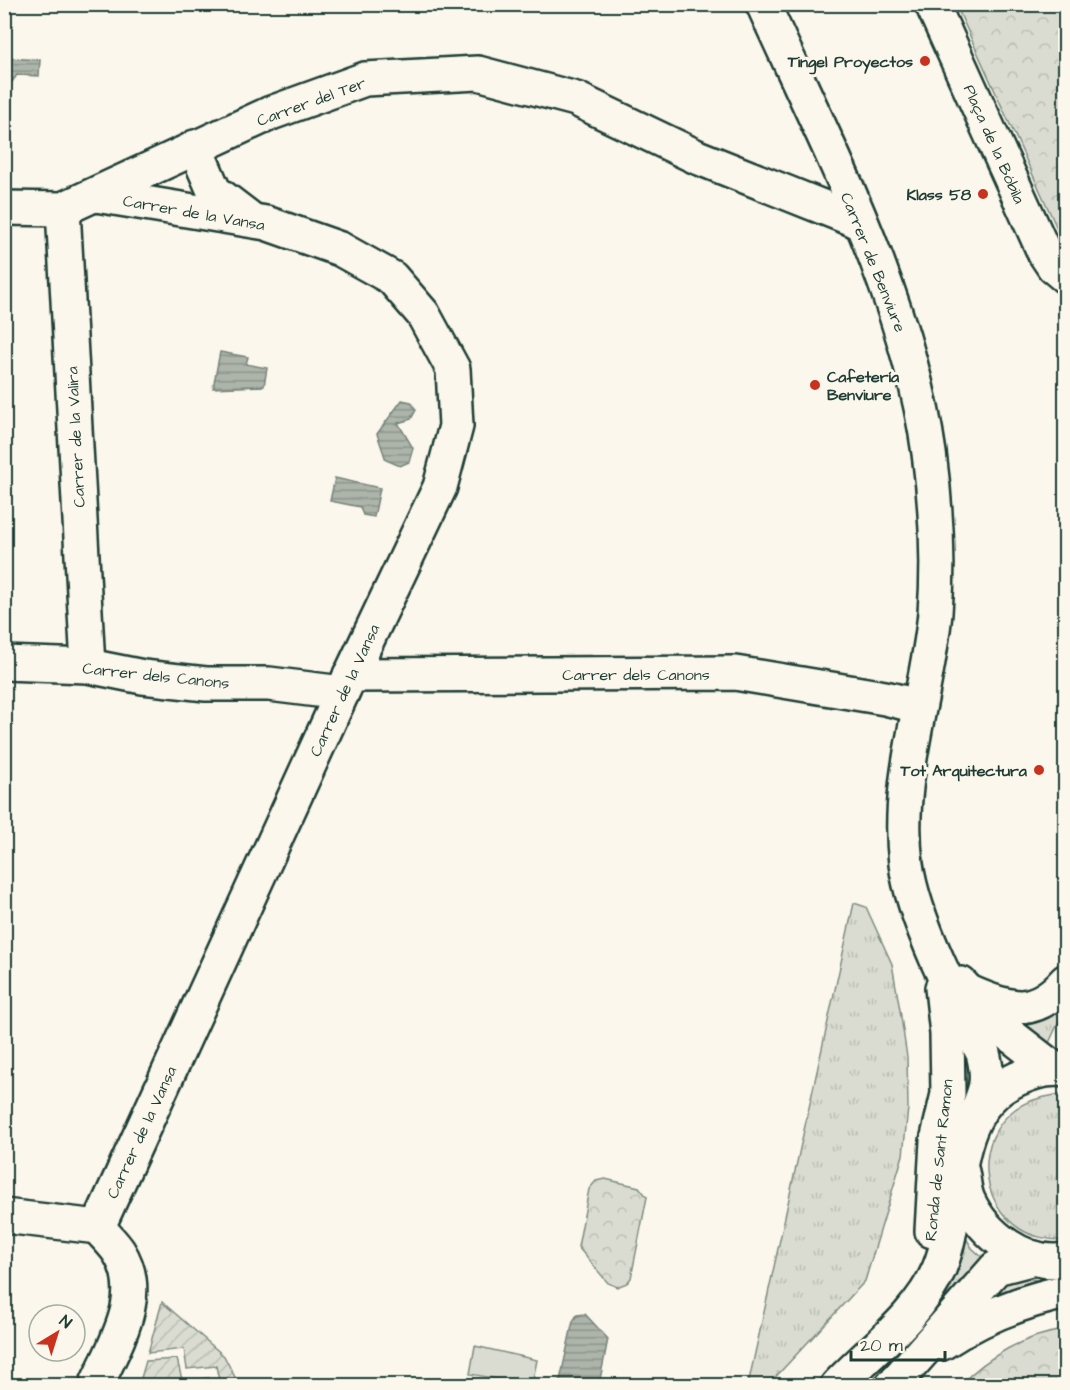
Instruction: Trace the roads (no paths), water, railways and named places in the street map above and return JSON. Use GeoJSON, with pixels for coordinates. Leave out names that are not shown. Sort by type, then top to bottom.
{"type":"FeatureCollection","features":[{"type":"Feature","properties":{"kind":"street","name":"Carrer de Benviure"},"geometry":{"type":"LineString","coordinates":[[763,4],[860,222],[901,324],[929,453],[935,526],[935,611],[904,803],[904,833],[907,867],[918,906],[938,956],[983,1053],[988,1075],[985,1091],[975,1116]]}},
{"type":"Feature","properties":{"kind":"street","name":"Plaça de la Bóbila"},"geometry":{"type":"LineString","coordinates":[[932,4],[1044,252],[1054,267],[1065,277]]}},
{"type":"Feature","properties":{"kind":"street","name":"Carrer del Ter"},"geometry":{"type":"LineString","coordinates":[[4,208],[63,209],[271,113],[365,79],[477,73],[576,99],[698,157],[860,222]]}},
{"type":"Feature","properties":{"kind":"street"},"geometry":{"type":"LineString","coordinates":[[195,147],[214,191],[252,219]]}},
{"type":"Feature","properties":{"kind":"street","name":"Carrer de la Vansa"},"geometry":{"type":"LineString","coordinates":[[96,195],[252,219],[340,249],[392,278],[423,314],[453,369],[456,426],[440,487],[346,684],[98,1227]]}},
{"type":"Feature","properties":{"kind":"street","name":"Carrer de la Valira"},"geometry":{"type":"LineString","coordinates":[[63,209],[88,666]]}},
{"type":"Feature","properties":{"kind":"street","name":"Carrer dels Canons"},"geometry":{"type":"LineString","coordinates":[[4,663],[88,666],[143,677],[206,684],[346,684],[735,673],[885,698],[918,706]]}},
{"type":"Feature","properties":{"kind":"street","name":"Carrer de Benviure"},"geometry":{"type":"LineString","coordinates":[[938,956],[1001,1028],[1062,1064]]}},
{"type":"Feature","properties":{"kind":"street","name":"Ronda de Sant Ramon"},"geometry":{"type":"LineString","coordinates":[[900,1323],[930,1247],[935,1208],[934,1176],[937,1141],[948,1094],[947,1034],[938,956]]}},
{"type":"Feature","properties":{"kind":"street"},"geometry":{"type":"LineString","coordinates":[[967,991],[1011,1009],[1035,1005],[1058,990],[1065,981]]}},
{"type":"Feature","properties":{"kind":"street","name":"Ronda de Sant Ramon"},"geometry":{"type":"LineString","coordinates":[[837,1386],[900,1323],[920,1300],[938,1270],[951,1230],[964,1141],[975,1116],[989,1097],[1008,1082],[1062,1064]]}},
{"type":"Feature","properties":{"kind":"street","name":"Ronda de Sant Ramon"},"geometry":{"type":"LineString","coordinates":[[961,1168],[967,1198],[982,1225],[1005,1245],[1050,1259]]}},
{"type":"Feature","properties":{"kind":"street"},"geometry":{"type":"LineString","coordinates":[[4,1216],[98,1227],[119,1252],[128,1272],[129,1311],[96,1386]]}},
{"type":"Feature","properties":{"kind":"street","name":"Ronda de Sant Ramon"},"geometry":{"type":"LineString","coordinates":[[903,1374],[996,1268],[1050,1259]]}},
{"type":"Feature","properties":{"kind":"street","name":"Ronda de Sant Ramon"},"geometry":{"type":"LineString","coordinates":[[903,1374],[966,1327],[1030,1300],[1065,1292]]}},
{"type":"Feature","properties":{"kind":"place","name":"Tingel Proyectos"},"geometry":{"type":"Point","coordinates":[925,61]}},
{"type":"Feature","properties":{"kind":"place","name":"Klass 58"},"geometry":{"type":"Point","coordinates":[983,194]}},
{"type":"Feature","properties":{"kind":"place","name":"Cafetería Benviure"},"geometry":{"type":"Point","coordinates":[815,385]}},
{"type":"Feature","properties":{"kind":"place","name":"Tot Arquitectura"},"geometry":{"type":"Point","coordinates":[1039,770]}}]}
